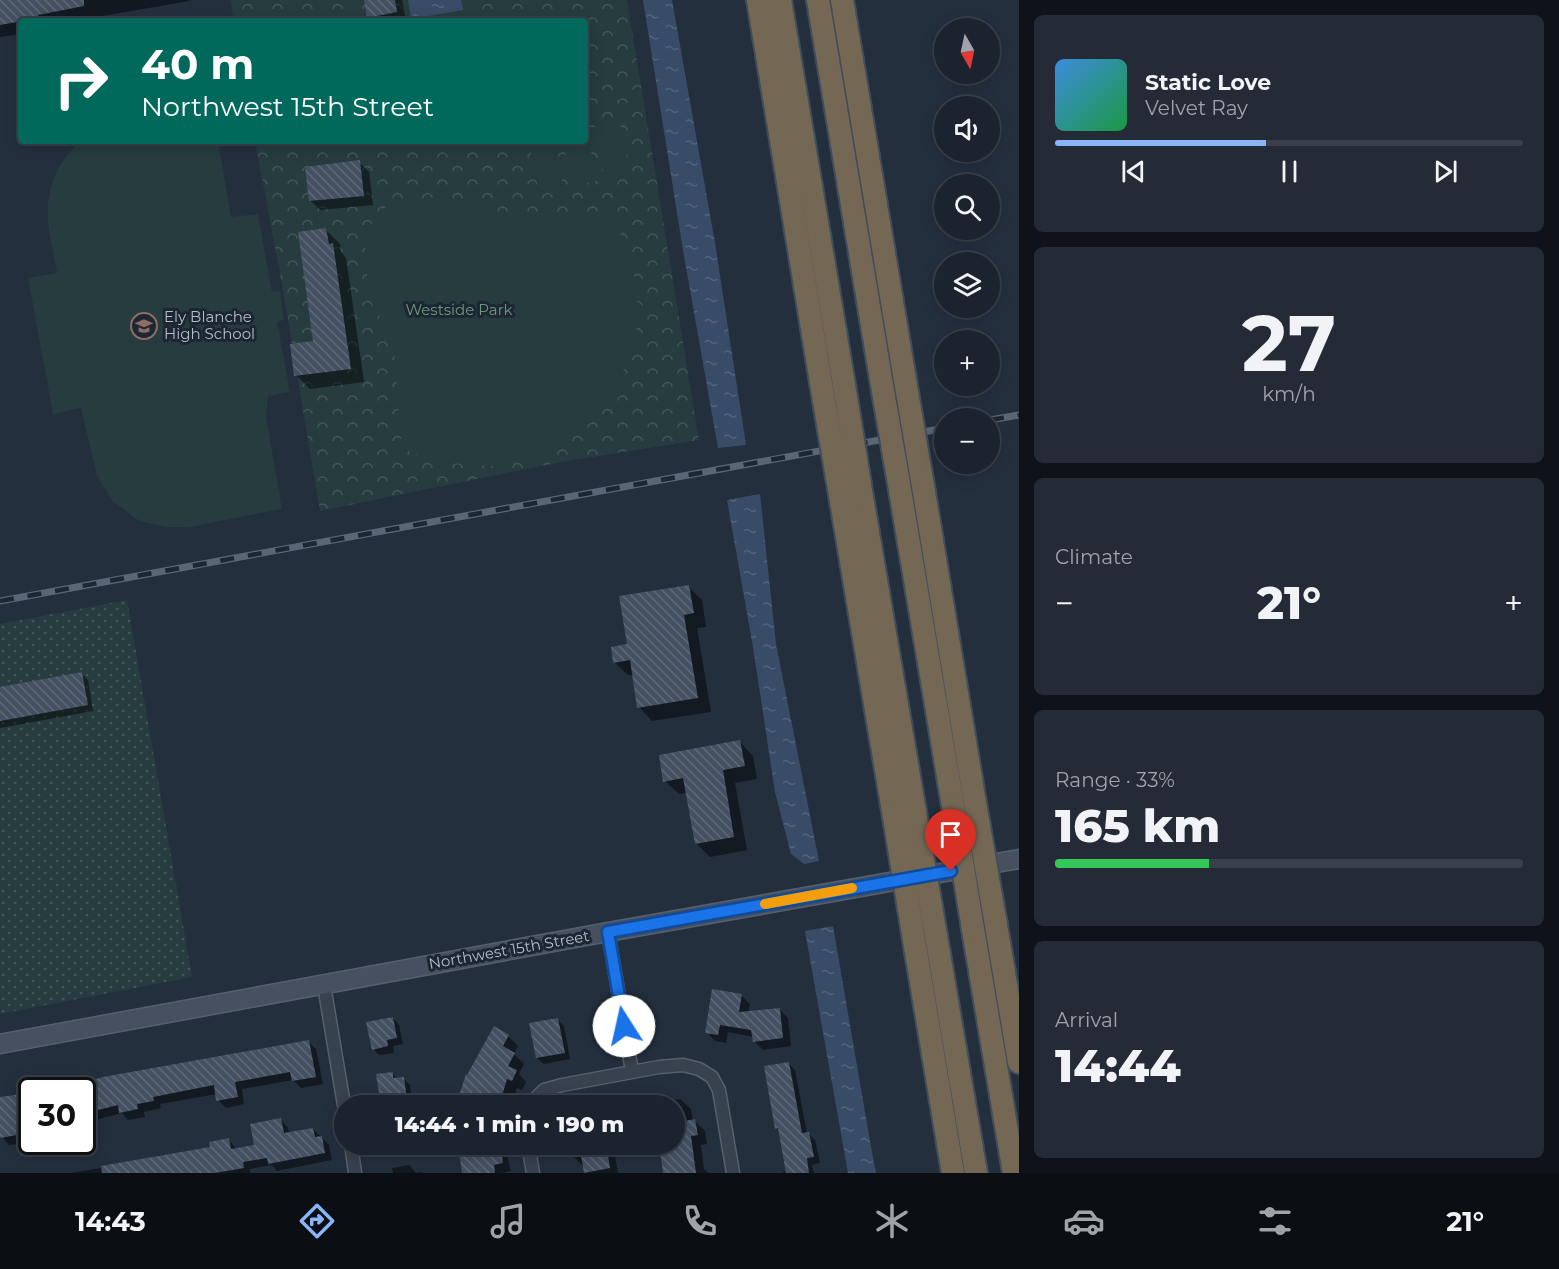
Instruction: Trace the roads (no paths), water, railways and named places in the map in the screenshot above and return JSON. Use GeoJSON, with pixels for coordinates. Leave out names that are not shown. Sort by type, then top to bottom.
{"type":"FeatureCollection","features":[{"type":"Feature","properties":{"kind":"highway"},"geometry":{"type":"LineString","coordinates":[[758,0],[835,399],[852,499],[904,814],[914,940],[953,1173]]}},
{"type":"Feature","properties":{"kind":"highway"},"geometry":{"type":"LineString","coordinates":[[780,0],[835,399]]}},
{"type":"Feature","properties":{"kind":"highway"},"geometry":{"type":"LineString","coordinates":[[818,0],[1014,1173]]}},
{"type":"Feature","properties":{"kind":"highway"},"geometry":{"type":"LineString","coordinates":[[842,0],[1019,1062]]}},
{"type":"Feature","properties":{"kind":"highway"},"geometry":{"type":"LineString","coordinates":[[904,814],[936,936],[976,1173]]}},
{"type":"Feature","properties":{"kind":"street","name":"Northwest 15th Street"},"geometry":{"type":"LineString","coordinates":[[0,1044],[1019,859]]}},
{"type":"Feature","properties":{"kind":"street"},"geometry":{"type":"LineString","coordinates":[[608,932],[632,1071]]}},
{"type":"Feature","properties":{"kind":"street"},"geometry":{"type":"LineString","coordinates":[[324,985],[342,1095]]}},
{"type":"Feature","properties":{"kind":"street"},"geometry":{"type":"LineString","coordinates":[[539,1095],[544,1090],[562,1085],[632,1071],[683,1065],[699,1069],[712,1077],[719,1090],[733,1173]]}},
{"type":"Feature","properties":{"kind":"street"},"geometry":{"type":"LineString","coordinates":[[353,1155],[355,1173]]}},
{"type":"Feature","properties":{"kind":"street"},"geometry":{"type":"LineString","coordinates":[[530,1155],[533,1173]]}},
{"type":"Feature","properties":{"kind":"water"},"geometry":{"type":"Polygon","coordinates":[[[408,0],[461,0],[463,10],[411,18],[408,0]]]}},
{"type":"Feature","properties":{"kind":"water"},"geometry":{"type":"Polygon","coordinates":[[[643,0],[672,0],[715,243],[746,445],[718,448],[683,250],[643,0]]]}},
{"type":"Feature","properties":{"kind":"water"},"geometry":{"type":"Polygon","coordinates":[[[760,494],[776,644],[819,861],[804,864],[791,854],[775,792],[753,647],[727,500],[760,494]]]}},
{"type":"Feature","properties":{"kind":"water"},"geometry":{"type":"Polygon","coordinates":[[[833,926],[876,1173],[848,1173],[805,931],[833,926]]]}},
{"type":"Feature","properties":{"kind":"railway"},"geometry":{"type":"LineString","coordinates":[[1000,418],[1019,415]]}},
{"type":"Feature","properties":{"kind":"railway"},"geometry":{"type":"LineString","coordinates":[[0,601],[934,430]]}},
{"type":"Feature","properties":{"kind":"place","name":"Ely Blanche High School"},"geometry":{"type":"Point","coordinates":[144,326]}},
{"type":"Feature","properties":{"kind":"park label","name":"Westside Park"},"geometry":{"type":"Point","coordinates":[459,310]}}]}
